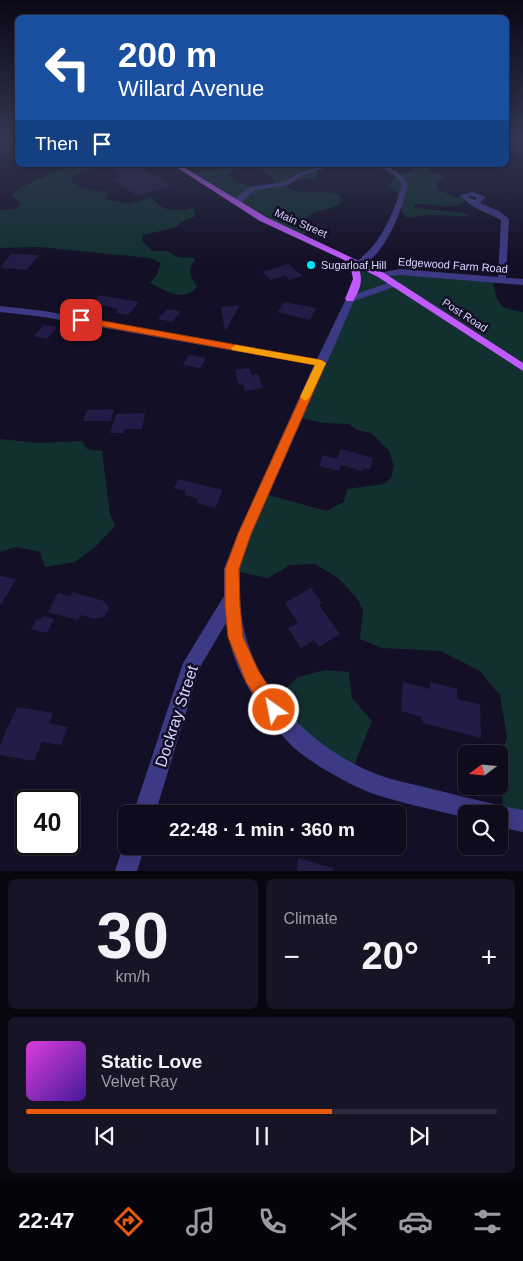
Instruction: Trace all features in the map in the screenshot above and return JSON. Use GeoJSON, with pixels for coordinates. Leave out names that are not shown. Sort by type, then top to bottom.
{"type":"FeatureCollection","features":[{"type":"Feature","properties":{"kind":"main road","name":"Main Street"},"geometry":{"type":"LineString","coordinates":[[201,181],[263,219],[360,263],[387,279]]}},
{"type":"Feature","properties":{"kind":"main road"},"geometry":{"type":"LineString","coordinates":[[342,255],[358,271],[358,279],[350,299]]}},
{"type":"Feature","properties":{"kind":"main road","name":"Post Road"},"geometry":{"type":"LineString","coordinates":[[387,279],[523,368]]}},
{"type":"Feature","properties":{"kind":"street"},"geometry":{"type":"LineString","coordinates":[[236,202],[247,191],[254,188],[286,184],[291,181]]}},
{"type":"Feature","properties":{"kind":"street"},"geometry":{"type":"LineString","coordinates":[[360,263],[369,257],[379,243],[399,206],[404,191],[405,184],[403,181]]}},
{"type":"Feature","properties":{"kind":"street"},"geometry":{"type":"LineString","coordinates":[[476,204],[506,219],[502,250],[502,280]]}},
{"type":"Feature","properties":{"kind":"street","name":"Edgewood Farm Road"},"geometry":{"type":"LineString","coordinates":[[350,299],[400,272],[523,282]]}},
{"type":"Feature","properties":{"kind":"street"},"geometry":{"type":"LineString","coordinates":[[350,299],[245,534],[232,569],[232,598],[236,637],[252,676],[274,710],[300,740],[331,761],[374,784],[458,806]]}},
{"type":"Feature","properties":{"kind":"street"},"geometry":{"type":"LineString","coordinates":[[0,309],[44,314],[321,363]]}},
{"type":"Feature","properties":{"kind":"street","name":"Dockray Street"},"geometry":{"type":"LineString","coordinates":[[147,805],[192,664],[232,598]]}},
{"type":"Feature","properties":{"kind":"street"},"geometry":{"type":"LineString","coordinates":[[508,818],[523,821]]}},
{"type":"Feature","properties":{"kind":"street"},"geometry":{"type":"LineString","coordinates":[[126,871],[131,855]]}},
{"type":"Feature","properties":{"kind":"green space"},"geometry":{"type":"Polygon","coordinates":[[[34,181],[71,181],[82,188],[110,193],[106,195],[106,199],[128,204],[152,197],[160,206],[170,210],[193,208],[196,216],[181,222],[174,228],[143,235],[142,241],[152,251],[167,251],[178,257],[194,258],[195,261],[192,264],[190,273],[197,286],[187,294],[181,295],[168,292],[150,283],[156,276],[161,263],[150,258],[39,247],[0,248],[0,210],[16,209],[21,203],[11,195],[34,181]]]}},
{"type":"Feature","properties":{"kind":"green space"},"geometry":{"type":"Polygon","coordinates":[[[204,181],[235,181],[261,187],[273,186],[274,181],[286,181],[283,184],[297,191],[326,192],[340,195],[341,203],[337,206],[310,215],[306,219],[303,224],[311,231],[300,236],[204,181]]]}},
{"type":"Feature","properties":{"kind":"green space"},"geometry":{"type":"Polygon","coordinates":[[[393,181],[437,181],[438,190],[463,198],[464,202],[453,206],[416,204],[415,208],[469,215],[428,215],[407,218],[402,212],[402,197],[388,185],[393,181]]]}},
{"type":"Feature","properties":{"kind":"green space"},"geometry":{"type":"Polygon","coordinates":[[[345,258],[379,275],[388,273],[493,280],[500,304],[508,309],[523,312],[523,822],[508,814],[508,805],[503,805],[502,795],[508,795],[508,745],[504,745],[507,738],[500,695],[480,671],[441,651],[382,648],[360,639],[363,610],[356,597],[338,578],[315,564],[290,565],[268,578],[231,570],[262,493],[326,511],[344,502],[347,489],[384,484],[391,478],[394,466],[389,451],[371,433],[357,430],[349,424],[323,423],[295,417],[357,280],[345,258]]]}},
{"type":"Feature","properties":{"kind":"green space"},"geometry":{"type":"Polygon","coordinates":[[[0,439],[40,443],[82,441],[87,449],[102,451],[110,515],[115,526],[96,546],[75,562],[45,567],[40,552],[16,547],[0,552],[0,439]]]}},
{"type":"Feature","properties":{"kind":"green space"},"geometry":{"type":"Polygon","coordinates":[[[325,670],[349,672],[352,698],[372,721],[351,773],[269,704],[298,677],[325,670]]]}},
{"type":"Feature","properties":{"kind":"building"},"geometry":{"type":"Polygon","coordinates":[[[115,181],[163,181],[172,186],[137,196],[115,181]]]}},
{"type":"Feature","properties":{"kind":"building"},"geometry":{"type":"Polygon","coordinates":[[[11,254],[39,255],[27,270],[0,268],[11,254]]]}},
{"type":"Feature","properties":{"kind":"building"},"geometry":{"type":"Polygon","coordinates":[[[288,264],[303,276],[289,280],[285,276],[271,280],[262,272],[288,264]]]}},
{"type":"Feature","properties":{"kind":"building"},"geometry":{"type":"Polygon","coordinates":[[[98,295],[139,302],[128,315],[116,313],[119,309],[96,304],[98,295]]]}},
{"type":"Feature","properties":{"kind":"building"},"geometry":{"type":"Polygon","coordinates":[[[284,302],[316,308],[310,320],[278,312],[284,302]]]}},
{"type":"Feature","properties":{"kind":"building"},"geometry":{"type":"Polygon","coordinates":[[[240,305],[225,332],[221,307],[240,305]]]}},
{"type":"Feature","properties":{"kind":"building"},"geometry":{"type":"Polygon","coordinates":[[[167,309],[181,311],[172,322],[158,319],[167,309]]]}},
{"type":"Feature","properties":{"kind":"building"},"geometry":{"type":"Polygon","coordinates":[[[44,325],[57,327],[47,339],[34,336],[44,325]]]}},
{"type":"Feature","properties":{"kind":"building"},"geometry":{"type":"Polygon","coordinates":[[[189,355],[206,358],[200,368],[183,365],[189,355]]]}},
{"type":"Feature","properties":{"kind":"building"},"geometry":{"type":"Polygon","coordinates":[[[249,368],[252,375],[258,374],[263,388],[245,391],[243,384],[239,385],[235,370],[249,368]]]}},
{"type":"Feature","properties":{"kind":"building"},"geometry":{"type":"Polygon","coordinates":[[[114,409],[111,421],[83,421],[87,410],[114,409]]]}},
{"type":"Feature","properties":{"kind":"building"},"geometry":{"type":"Polygon","coordinates":[[[145,413],[142,429],[125,429],[124,433],[110,433],[116,414],[145,413]]]}},
{"type":"Feature","properties":{"kind":"building"},"geometry":{"type":"Polygon","coordinates":[[[341,449],[373,458],[370,470],[364,468],[362,471],[341,465],[339,471],[319,466],[323,455],[337,459],[341,449]]]}},
{"type":"Feature","properties":{"kind":"building"},"geometry":{"type":"Polygon","coordinates":[[[179,479],[223,490],[215,508],[197,503],[199,499],[184,495],[186,491],[174,488],[179,479]]]}},
{"type":"Feature","properties":{"kind":"building"},"geometry":{"type":"Polygon","coordinates":[[[0,576],[16,579],[0,606],[0,576]]]}},
{"type":"Feature","properties":{"kind":"building"},"geometry":{"type":"Polygon","coordinates":[[[311,588],[322,603],[319,605],[340,634],[319,647],[314,640],[301,648],[288,628],[298,623],[285,603],[311,588]]]}},
{"type":"Feature","properties":{"kind":"building"},"geometry":{"type":"Polygon","coordinates":[[[72,592],[104,601],[109,608],[105,616],[95,619],[81,615],[78,620],[48,612],[58,593],[70,596],[72,592]]]}},
{"type":"Feature","properties":{"kind":"building"},"geometry":{"type":"Polygon","coordinates":[[[43,616],[54,619],[47,633],[31,629],[37,619],[40,620],[43,616]]]}},
{"type":"Feature","properties":{"kind":"building"},"geometry":{"type":"Polygon","coordinates":[[[403,682],[430,689],[430,682],[457,689],[457,699],[480,704],[481,738],[422,723],[422,717],[401,711],[403,682]]]}},
{"type":"Feature","properties":{"kind":"building"},"geometry":{"type":"Polygon","coordinates":[[[17,707],[53,713],[49,723],[68,727],[61,745],[42,742],[34,761],[0,755],[0,745],[17,707]]]}},
{"type":"Feature","properties":{"kind":"building"},"geometry":{"type":"Polygon","coordinates":[[[298,858],[333,868],[333,871],[297,871],[298,858]]]}},
{"type":"Feature","properties":{"kind":"slow traffic"},"geometry":{"type":"LineString","coordinates":[[236,348],[321,363],[305,397]]}},
{"type":"Feature","properties":{"kind":"place","name":"Sugarloaf Hill"},"geometry":{"type":"Point","coordinates":[311,265]}},
{"type":"Feature","properties":{"kind":"route"},"geometry":{"type":"LineString","coordinates":[[81,320],[321,363],[245,534],[232,569],[232,606],[236,637],[252,676],[274,710]]}}]}
